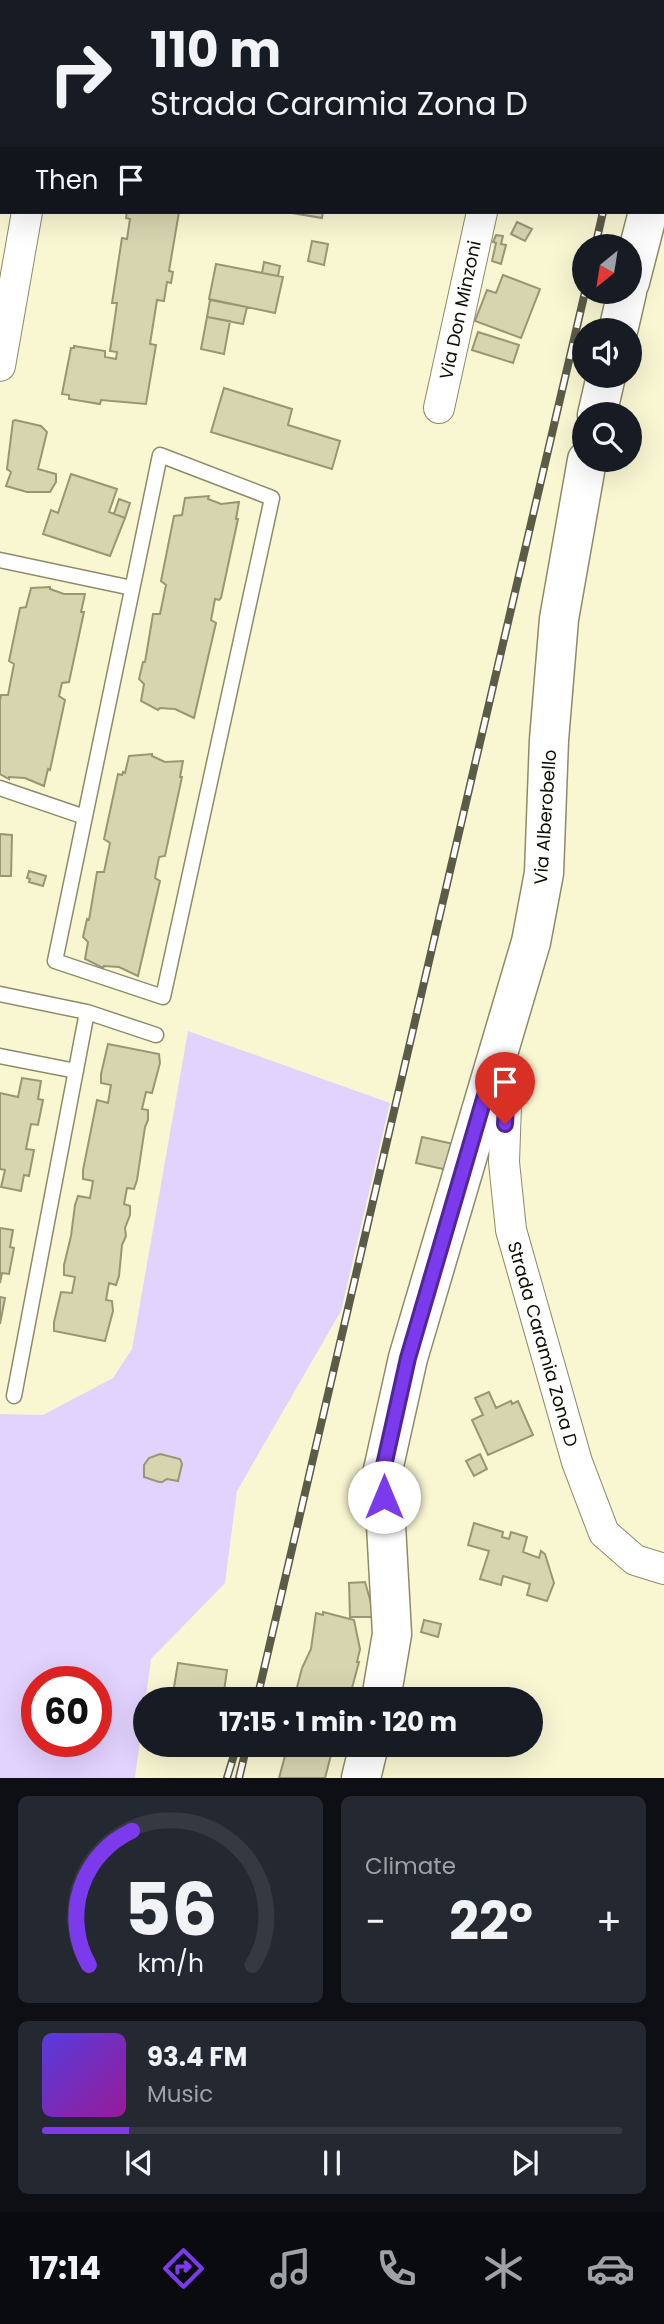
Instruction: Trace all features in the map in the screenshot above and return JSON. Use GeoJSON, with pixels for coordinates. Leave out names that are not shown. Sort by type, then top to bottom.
{"type":"FeatureCollection","features":[{"type":"Feature","properties":{"kind":"main road"},"geometry":{"type":"LineString","coordinates":[[642,235],[647,214]]}},
{"type":"Feature","properties":{"kind":"main road","name":"Via Alberobello"},"geometry":{"type":"LineString","coordinates":[[383,1687],[392,1634],[383,1470],[408,1358],[531,942],[544,873],[549,740],[559,619],[585,472]]}},
{"type":"Feature","properties":{"kind":"main road"},"geometry":{"type":"LineString","coordinates":[[361,1778],[366,1757]]}},
{"type":"Feature","properties":{"kind":"street"},"geometry":{"type":"LineString","coordinates":[[0,366],[27,214]]}},
{"type":"Feature","properties":{"kind":"street","name":"Via Don Minzoni"},"geometry":{"type":"LineString","coordinates":[[439,408],[482,214]]}},
{"type":"Feature","properties":{"kind":"street","name":"Strada Caramia Zona D"},"geometry":{"type":"LineString","coordinates":[[488,1085],[506,1105],[504,1162],[511,1230],[581,1474],[604,1533],[635,1560],[664,1569]]}},
{"type":"Feature","properties":{"kind":"lane"},"geometry":{"type":"LineString","coordinates":[[160,455],[272,498],[163,997],[55,961],[85,817],[160,455]]}},
{"type":"Feature","properties":{"kind":"lane"},"geometry":{"type":"LineString","coordinates":[[0,560],[132,588]]}},
{"type":"Feature","properties":{"kind":"lane"},"geometry":{"type":"LineString","coordinates":[[0,788],[85,817]]}},
{"type":"Feature","properties":{"kind":"lane"},"geometry":{"type":"LineString","coordinates":[[0,994],[87,1012],[156,1035]]}},
{"type":"Feature","properties":{"kind":"lane"},"geometry":{"type":"LineString","coordinates":[[14,1396],[87,1012]]}},
{"type":"Feature","properties":{"kind":"lane"},"geometry":{"type":"LineString","coordinates":[[0,1056],[76,1070]]}},
{"type":"Feature","properties":{"kind":"shaded area"},"geometry":{"type":"Polygon","coordinates":[[[188,1031],[390,1103],[341,1311],[237,1491],[225,1583],[151,1659],[147,1687],[133,1687],[133,1757],[138,1757],[135,1778],[0,1778],[0,1414],[43,1415],[113,1378],[132,1349],[188,1031]]]}},
{"type":"Feature","properties":{"kind":"building"},"geometry":{"type":"Polygon","coordinates":[[[127,214],[179,214],[169,271],[173,272],[171,283],[167,282],[164,301],[157,300],[150,344],[156,345],[146,404],[101,400],[100,404],[69,399],[69,395],[62,394],[71,348],[74,346],[105,351],[105,357],[116,359],[117,352],[110,351],[117,303],[112,303],[122,238],[127,239],[130,219],[126,218],[127,214]]]}},
{"type":"Feature","properties":{"kind":"building"},"geometry":{"type":"Polygon","coordinates":[[[298,214],[323,214],[322,218],[298,214]]]}},
{"type":"Feature","properties":{"kind":"building"},"geometry":{"type":"Polygon","coordinates":[[[517,222],[532,229],[525,241],[511,234],[517,222]]]}},
{"type":"Feature","properties":{"kind":"building"},"geometry":{"type":"Polygon","coordinates":[[[496,235],[503,236],[501,244],[506,245],[501,264],[492,261],[496,235]]]}},
{"type":"Feature","properties":{"kind":"building"},"geometry":{"type":"Polygon","coordinates":[[[312,241],[328,244],[324,265],[308,261],[312,241]]]}},
{"type":"Feature","properties":{"kind":"building"},"geometry":{"type":"Polygon","coordinates":[[[264,262],[280,266],[278,276],[262,273],[264,262]]]}},
{"type":"Feature","properties":{"kind":"building"},"geometry":{"type":"Polygon","coordinates":[[[216,264],[283,277],[275,313],[209,299],[216,264]]]}},
{"type":"Feature","properties":{"kind":"building"},"geometry":{"type":"Polygon","coordinates":[[[503,275],[540,289],[521,338],[475,321],[487,290],[496,293],[503,275]]]}},
{"type":"Feature","properties":{"kind":"building"},"geometry":{"type":"Polygon","coordinates":[[[210,300],[247,307],[243,324],[207,317],[210,300]]]}},
{"type":"Feature","properties":{"kind":"building"},"geometry":{"type":"Polygon","coordinates":[[[207,317],[230,321],[224,354],[201,349],[207,317]]]}},
{"type":"Feature","properties":{"kind":"building"},"geometry":{"type":"Polygon","coordinates":[[[478,332],[519,345],[513,363],[472,350],[478,332]]]}},
{"type":"Feature","properties":{"kind":"building"},"geometry":{"type":"Polygon","coordinates":[[[224,388],[292,409],[288,425],[340,441],[332,469],[211,432],[224,388]]]}},
{"type":"Feature","properties":{"kind":"building"},"geometry":{"type":"Polygon","coordinates":[[[15,420],[41,426],[47,432],[38,469],[56,474],[56,482],[50,492],[27,492],[6,486],[11,472],[7,469],[15,420]]]}},
{"type":"Feature","properties":{"kind":"building"},"geometry":{"type":"Polygon","coordinates":[[[71,474],[117,489],[109,512],[125,518],[110,556],[43,534],[51,510],[58,513],[71,474]]]}},
{"type":"Feature","properties":{"kind":"building"},"geometry":{"type":"Polygon","coordinates":[[[209,496],[208,499],[221,504],[239,502],[238,519],[221,598],[215,599],[211,620],[216,623],[194,718],[175,709],[158,710],[141,701],[144,684],[139,679],[145,662],[153,614],[160,614],[166,585],[161,581],[174,516],[182,515],[185,498],[209,496]]]}},
{"type":"Feature","properties":{"kind":"building"},"geometry":{"type":"Polygon","coordinates":[[[119,499],[130,503],[125,518],[114,514],[119,499]]]}},
{"type":"Feature","properties":{"kind":"building"},"geometry":{"type":"Polygon","coordinates":[[[50,587],[64,594],[85,594],[81,612],[84,612],[69,682],[62,683],[59,696],[65,700],[44,786],[25,778],[9,779],[0,774],[0,700],[1,695],[8,695],[14,664],[9,661],[20,608],[26,607],[31,588],[50,587]]]}},
{"type":"Feature","properties":{"kind":"building"},"geometry":{"type":"Polygon","coordinates":[[[152,754],[165,762],[183,761],[182,777],[165,856],[159,857],[155,878],[160,881],[138,976],[119,967],[103,968],[85,959],[88,942],[83,937],[87,919],[89,920],[97,872],[104,872],[110,843],[104,839],[118,774],[125,773],[129,756],[152,754]]]}},
{"type":"Feature","properties":{"kind":"building"},"geometry":{"type":"Polygon","coordinates":[[[0,834],[12,835],[11,876],[0,876],[0,834]]]}},
{"type":"Feature","properties":{"kind":"building"},"geometry":{"type":"Polygon","coordinates":[[[29,871],[46,876],[43,886],[29,882],[29,871]]]}},
{"type":"Feature","properties":{"kind":"building"},"geometry":{"type":"Polygon","coordinates":[[[108,1044],[159,1054],[160,1063],[152,1093],[146,1092],[142,1109],[148,1110],[148,1120],[137,1180],[134,1189],[127,1188],[124,1204],[130,1206],[130,1215],[125,1228],[119,1276],[116,1285],[109,1283],[106,1300],[112,1301],[113,1311],[105,1341],[54,1331],[54,1322],[61,1292],[72,1293],[75,1277],[64,1275],[64,1265],[78,1196],[90,1198],[93,1181],[83,1179],[83,1170],[97,1100],[108,1103],[111,1085],[101,1083],[101,1074],[108,1044]]]}},
{"type":"Feature","properties":{"kind":"building"},"geometry":{"type":"Polygon","coordinates":[[[22,1078],[41,1081],[38,1099],[43,1100],[38,1125],[31,1124],[26,1149],[34,1150],[29,1176],[24,1175],[21,1191],[1,1187],[5,1170],[0,1169],[0,1093],[18,1097],[22,1078]]]}},
{"type":"Feature","properties":{"kind":"building"},"geometry":{"type":"Polygon","coordinates":[[[422,1137],[458,1145],[452,1171],[416,1163],[422,1137]]]}},
{"type":"Feature","properties":{"kind":"building"},"geometry":{"type":"Polygon","coordinates":[[[0,1228],[13,1230],[10,1247],[14,1248],[9,1274],[2,1273],[0,1283],[0,1228]]]}},
{"type":"Feature","properties":{"kind":"building"},"geometry":{"type":"Polygon","coordinates":[[[0,1297],[5,1298],[0,1324],[0,1297]]]}},
{"type":"Feature","properties":{"kind":"building"},"geometry":{"type":"Polygon","coordinates":[[[489,1392],[496,1408],[511,1401],[512,1404],[518,1401],[533,1435],[488,1455],[472,1420],[483,1415],[475,1398],[489,1392]]]}},
{"type":"Feature","properties":{"kind":"building"},"geometry":{"type":"Polygon","coordinates":[[[160,1454],[180,1459],[182,1464],[178,1481],[167,1479],[159,1482],[144,1477],[144,1465],[149,1458],[160,1454]]]}},
{"type":"Feature","properties":{"kind":"building"},"geometry":{"type":"Polygon","coordinates":[[[480,1454],[487,1469],[474,1476],[466,1461],[480,1454]]]}},
{"type":"Feature","properties":{"kind":"building"},"geometry":{"type":"Polygon","coordinates":[[[474,1523],[503,1532],[502,1537],[509,1539],[511,1532],[527,1537],[523,1552],[539,1558],[541,1551],[545,1554],[554,1583],[547,1601],[527,1595],[530,1584],[503,1576],[501,1585],[480,1579],[489,1551],[468,1545],[474,1523]]]}},
{"type":"Feature","properties":{"kind":"building"},"geometry":{"type":"Polygon","coordinates":[[[365,1582],[375,1617],[350,1617],[349,1583],[365,1582]]]}},
{"type":"Feature","properties":{"kind":"building"},"geometry":{"type":"Polygon","coordinates":[[[323,1612],[354,1620],[360,1649],[352,1687],[297,1687],[311,1649],[316,1613],[323,1615],[323,1612]]]}},
{"type":"Feature","properties":{"kind":"building"},"geometry":{"type":"Polygon","coordinates":[[[424,1620],[441,1624],[438,1637],[421,1632],[424,1620]]]}},
{"type":"Feature","properties":{"kind":"building"},"geometry":{"type":"Polygon","coordinates":[[[178,1663],[227,1670],[225,1687],[174,1687],[178,1663]]]}},
{"type":"Feature","properties":{"kind":"building"},"geometry":{"type":"Polygon","coordinates":[[[285,1757],[330,1757],[325,1778],[279,1778],[285,1757]]]}},
{"type":"Feature","properties":{"kind":"railway"},"geometry":{"type":"LineString","coordinates":[[598,234],[603,214]]}},
{"type":"Feature","properties":{"kind":"railway"},"geometry":{"type":"LineString","coordinates":[[260,1687],[582,304]]}},
{"type":"Feature","properties":{"kind":"railway"},"geometry":{"type":"LineString","coordinates":[[227,1778],[233,1757]]}},
{"type":"Feature","properties":{"kind":"railway"},"geometry":{"type":"LineString","coordinates":[[239,1778],[244,1757]]}},
{"type":"Feature","properties":{"kind":"route"},"geometry":{"type":"LineString","coordinates":[[384,1497],[383,1470],[408,1358],[488,1085],[506,1105],[505,1124]]}}]}
